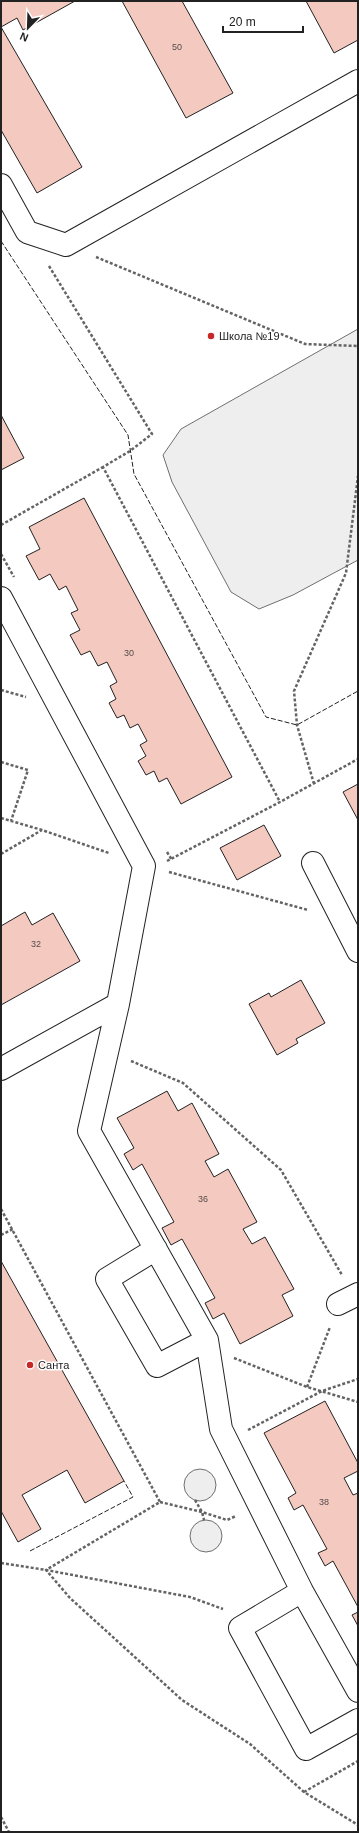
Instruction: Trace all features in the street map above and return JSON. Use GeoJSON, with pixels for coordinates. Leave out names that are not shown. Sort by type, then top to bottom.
{"type":"FeatureCollection","features":[{"type":"Feature","properties":{"kind":"lane"},"geometry":{"type":"LineString","coordinates":[[1,185],[28,232],[66,245],[358,81]]}},
{"type":"Feature","properties":{"kind":"lane"},"geometry":{"type":"LineString","coordinates":[[1,598],[144,866],[118,1004],[89,1131],[207,1340],[222,1429],[302,1591],[358,1691]]}},
{"type":"Feature","properties":{"kind":"lane"},"geometry":{"type":"LineString","coordinates":[[313,863],[358,951]]}},
{"type":"Feature","properties":{"kind":"lane"},"geometry":{"type":"LineString","coordinates":[[1,1069],[118,1004]]}},
{"type":"Feature","properties":{"kind":"lane"},"geometry":{"type":"LineString","coordinates":[[156,1249],[107,1279],[157,1366],[207,1340]]}},
{"type":"Feature","properties":{"kind":"lane"},"geometry":{"type":"LineString","coordinates":[[302,1591],[240,1628],[306,1749],[358,1720]]}},
{"type":"Feature","properties":{"kind":"path"},"geometry":{"type":"LineString","coordinates":[[66,245],[305,344],[358,346]]}},
{"type":"Feature","properties":{"kind":"path"},"geometry":{"type":"LineString","coordinates":[[1,525],[130,451],[152,434],[48,265]]}},
{"type":"Feature","properties":{"kind":"path"},"geometry":{"type":"LineString","coordinates":[[103,467],[280,802]]}},
{"type":"Feature","properties":{"kind":"path"},"geometry":{"type":"LineString","coordinates":[[314,784],[297,725],[294,691],[346,573],[358,476]]}},
{"type":"Feature","properties":{"kind":"path"},"geometry":{"type":"LineString","coordinates":[[144,866],[172,860],[358,759]]}},
{"type":"Feature","properties":{"kind":"path"},"geometry":{"type":"LineString","coordinates":[[1,762],[28,770],[11,821]]}},
{"type":"Feature","properties":{"kind":"path"},"geometry":{"type":"LineString","coordinates":[[1,818],[42,830],[144,866],[342,919]]}},
{"type":"Feature","properties":{"kind":"path"},"geometry":{"type":"LineString","coordinates":[[1,854],[42,830]]}},
{"type":"Feature","properties":{"kind":"path"},"geometry":{"type":"LineString","coordinates":[[107,1051],[183,1083],[281,1170],[350,1298],[307,1386]]}},
{"type":"Feature","properties":{"kind":"path"},"geometry":{"type":"LineString","coordinates":[[1,1209],[160,1502]]}},
{"type":"Feature","properties":{"kind":"path"},"geometry":{"type":"LineString","coordinates":[[1,1235],[13,1229]]}},
{"type":"Feature","properties":{"kind":"path"},"geometry":{"type":"LineString","coordinates":[[233,1357],[307,1386],[358,1402]]}},
{"type":"Feature","properties":{"kind":"path"},"geometry":{"type":"LineString","coordinates":[[244,1433],[322,1391],[358,1379]]}},
{"type":"Feature","properties":{"kind":"path"},"geometry":{"type":"LineString","coordinates":[[195,1500],[202,1512],[204,1520]]}},
{"type":"Feature","properties":{"kind":"path"},"geometry":{"type":"LineString","coordinates":[[46,1570],[160,1502],[202,1512],[227,1520],[260,1506]]}},
{"type":"Feature","properties":{"kind":"path"},"geometry":{"type":"LineString","coordinates":[[1,1563],[190,1597],[253,1621]]}},
{"type":"Feature","properties":{"kind":"path"},"geometry":{"type":"LineString","coordinates":[[46,1570],[70,1598],[182,1700],[250,1744],[304,1792],[358,1825]]}},
{"type":"Feature","properties":{"kind":"path"},"geometry":{"type":"LineString","coordinates":[[304,1792],[358,1761]]}},
{"type":"Feature","properties":{"kind":"path"},"geometry":{"type":"LineString","coordinates":[[1,1817],[9,1832]]}},
{"type":"Feature","properties":{"kind":"shaded area"},"geometry":{"type":"Polygon","coordinates":[[[358,329],[358,560],[293,595],[259,609],[231,592],[172,482],[163,455],[181,429],[358,329]]]}},
{"type":"Feature","properties":{"kind":"shaded area"},"geometry":{"type":"Polygon","coordinates":[[[197,1469],[203,1469],[213,1476],[216,1485],[215,1491],[209,1498],[203,1501],[197,1501],[187,1494],[184,1488],[184,1482],[191,1472],[197,1469]]]}},
{"type":"Feature","properties":{"kind":"shaded area"},"geometry":{"type":"Polygon","coordinates":[[[203,1520],[209,1520],[219,1527],[222,1536],[221,1542],[215,1549],[209,1552],[203,1552],[193,1545],[190,1539],[190,1533],[197,1523],[203,1520]]]}},
{"type":"Feature","properties":{"kind":"building"},"geometry":{"type":"Polygon","coordinates":[[[1,1],[75,1],[23,30],[17,18],[1,27],[1,1]]]}},
{"type":"Feature","properties":{"kind":"building"},"geometry":{"type":"Polygon","coordinates":[[[122,1],[182,1],[233,93],[186,118],[122,1]]]}},
{"type":"Feature","properties":{"kind":"building"},"geometry":{"type":"Polygon","coordinates":[[[306,1],[358,1],[358,40],[334,53],[306,1]]]}},
{"type":"Feature","properties":{"kind":"building"},"geometry":{"type":"Polygon","coordinates":[[[1,27],[82,167],[37,193],[1,130],[1,27]]]}},
{"type":"Feature","properties":{"kind":"building"},"geometry":{"type":"Polygon","coordinates":[[[1,415],[24,458],[1,470],[1,415]]]}},
{"type":"Feature","properties":{"kind":"building"},"geometry":{"type":"Polygon","coordinates":[[[84,498],[232,777],[181,804],[167,778],[159,782],[154,771],[146,775],[138,761],[146,756],[140,745],[147,741],[138,724],[130,728],[124,715],[117,718],[109,703],[116,699],[110,686],[117,682],[107,662],[98,666],[90,651],[81,655],[70,635],[80,630],[71,613],[78,610],[66,586],[59,590],[50,574],[39,580],[26,556],[40,549],[29,527],[84,498]]]}},
{"type":"Feature","properties":{"kind":"building"},"geometry":{"type":"Polygon","coordinates":[[[358,784],[358,820],[343,792],[358,784]]]}},
{"type":"Feature","properties":{"kind":"building"},"geometry":{"type":"Polygon","coordinates":[[[264,825],[281,856],[237,880],[220,848],[264,825]]]}},
{"type":"Feature","properties":{"kind":"building"},"geometry":{"type":"Polygon","coordinates":[[[25,912],[32,925],[53,913],[80,961],[1,1005],[1,926],[25,912]]]}},
{"type":"Feature","properties":{"kind":"building"},"geometry":{"type":"Polygon","coordinates":[[[301,980],[325,1023],[296,1039],[298,1043],[277,1055],[249,1004],[269,993],[271,997],[301,980]]]}},
{"type":"Feature","properties":{"kind":"building"},"geometry":{"type":"Polygon","coordinates":[[[167,1091],[178,1111],[192,1103],[219,1154],[205,1161],[214,1177],[228,1169],[257,1222],[243,1229],[252,1244],[265,1237],[294,1289],[282,1295],[293,1316],[240,1344],[224,1313],[213,1319],[205,1303],[215,1298],[182,1239],[171,1245],[162,1228],[174,1222],[142,1164],[133,1170],[124,1154],[134,1148],[117,1118],[167,1091]]]}},
{"type":"Feature","properties":{"kind":"building","name":"Санта"},"geometry":{"type":"Polygon","coordinates":[[[1,1261],[124,1481],[85,1503],[67,1470],[22,1495],[41,1529],[18,1542],[1,1511],[1,1261]]]}},
{"type":"Feature","properties":{"kind":"building"},"geometry":{"type":"Polygon","coordinates":[[[325,1401],[358,1463],[358,1471],[344,1478],[353,1495],[358,1493],[358,1607],[333,1561],[325,1566],[318,1553],[327,1549],[303,1505],[294,1510],[288,1498],[296,1493],[264,1433],[325,1401]]]}},
{"type":"Feature","properties":{"kind":"building"},"geometry":{"type":"Polygon","coordinates":[[[358,1612],[358,1626],[352,1615],[358,1612]]]}},
{"type":"Feature","properties":{"kind":"fence"},"geometry":{"type":"LineString","coordinates":[[1,241],[128,435],[134,474],[266,717],[297,725],[358,691]]}},
{"type":"Feature","properties":{"kind":"fence"},"geometry":{"type":"LineString","coordinates":[[30,1551],[133,1497],[124,1481]]}},
{"type":"Feature","properties":{"kind":"place","name":"Школа №19"},"geometry":{"type":"Point","coordinates":[211,336]}},
{"type":"Feature","properties":{"kind":"place","name":"Санта"},"geometry":{"type":"Point","coordinates":[30,1365]}}]}
